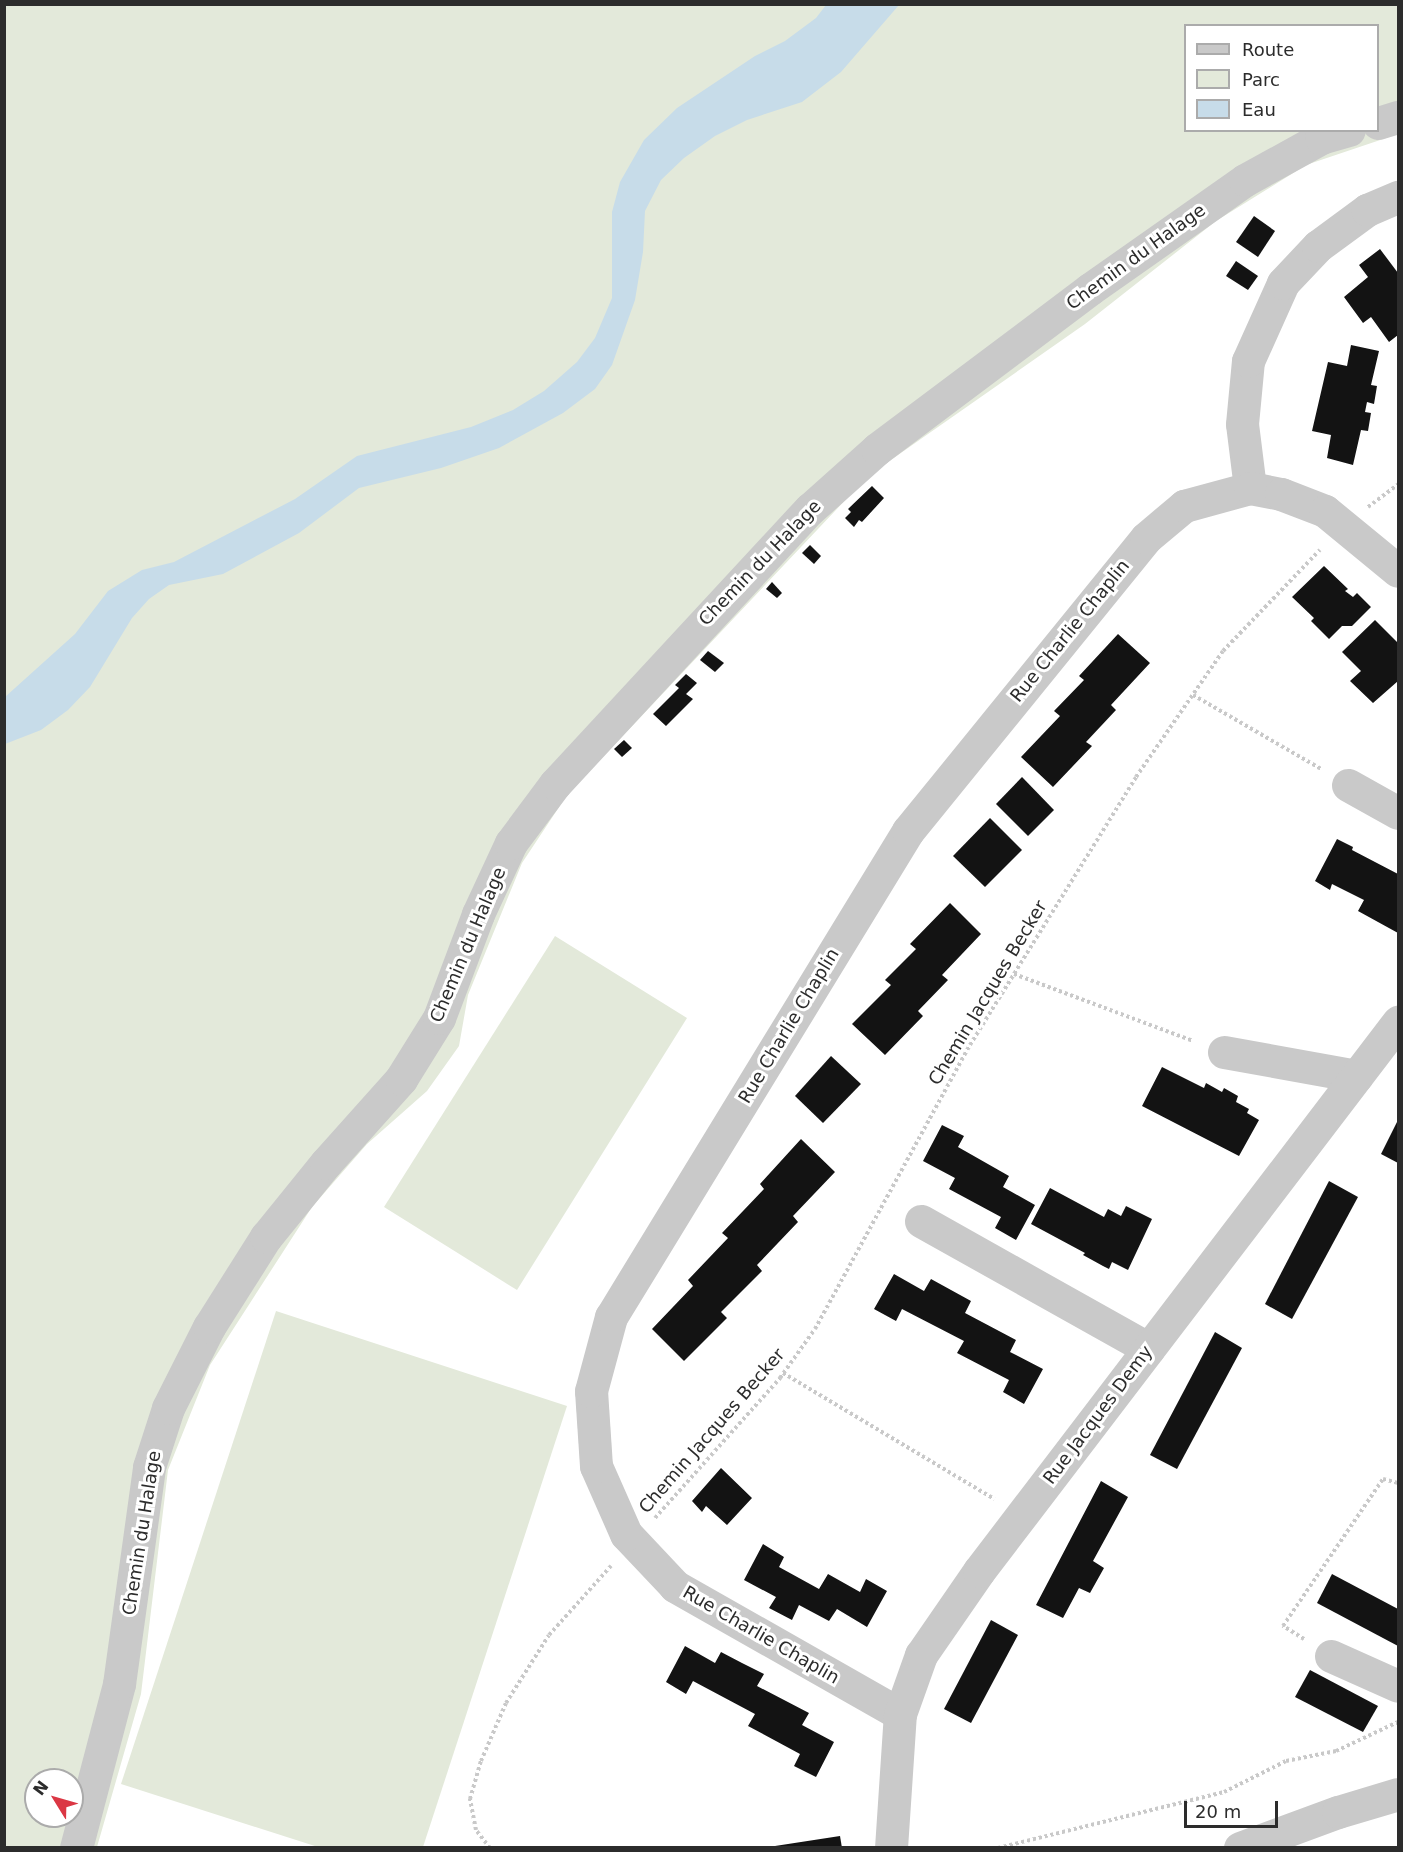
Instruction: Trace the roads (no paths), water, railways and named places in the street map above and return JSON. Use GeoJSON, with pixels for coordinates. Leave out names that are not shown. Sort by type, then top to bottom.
{"type":"FeatureCollection","features":[{"type":"Feature","properties":{"kind":"street"},"geometry":{"type":"LineString","coordinates":[[1379,122],[1398,117]]}},
{"type":"Feature","properties":{"kind":"street","name":"Chemin du Halage"},"geometry":{"type":"LineString","coordinates":[[76,1848],[119,1684],[149,1467],[168,1408],[209,1327],[266,1237],[326,1163],[401,1079],[439,1018],[478,914],[511,843],[555,783],[810,509],[877,449],[1090,289],[1245,180],[1321,138],[1342,132]]}},
{"type":"Feature","properties":{"kind":"street"},"geometry":{"type":"LineString","coordinates":[[1250,488],[1242,424],[1248,361],[1283,283],[1318,246],[1367,210],[1398,197]]}},
{"type":"Feature","properties":{"kind":"street","name":"Rue Charlie Chaplin"},"geometry":{"type":"LineString","coordinates":[[900,1714],[675,1586],[626,1534],[596,1466],[591,1391],[611,1317],[908,831],[1146,538],[1184,506],[1250,488],[1281,494],[1325,511],[1398,571]]}},
{"type":"Feature","properties":{"kind":"street"},"geometry":{"type":"LineString","coordinates":[[1348,784],[1398,813]]}},
{"type":"Feature","properties":{"kind":"street","name":"Rue Jacques Demy"},"geometry":{"type":"LineString","coordinates":[[891,1848],[900,1714],[921,1655],[1022,1515],[1398,1022]]}},
{"type":"Feature","properties":{"kind":"street"},"geometry":{"type":"LineString","coordinates":[[1224,1052],[1357,1076]]}},
{"type":"Feature","properties":{"kind":"street"},"geometry":{"type":"LineString","coordinates":[[921,1221],[1149,1349]]}},
{"type":"Feature","properties":{"kind":"street"},"geometry":{"type":"LineString","coordinates":[[1331,1656],[1398,1686]]}},
{"type":"Feature","properties":{"kind":"street"},"geometry":{"type":"LineString","coordinates":[[1240,1848],[1338,1812],[1398,1794]]}},
{"type":"Feature","properties":{"kind":"water"},"geometry":{"type":"Polygon","coordinates":[[[826,5],[899,5],[841,72],[802,102],[747,120],[715,136],[684,158],[661,180],[645,211],[643,252],[635,300],[612,365],[595,389],[563,413],[499,448],[441,468],[359,488],[299,533],[223,574],[169,585],[149,599],[132,618],[90,687],[68,710],[41,730],[5,744],[5,697],[75,634],[108,591],[142,570],[174,562],[295,499],[357,456],[471,427],[513,410],[544,391],[577,362],[595,338],[612,298],[612,212],[620,182],[644,140],[677,108],[755,56],[785,41],[816,18],[826,5]]]}}]}
